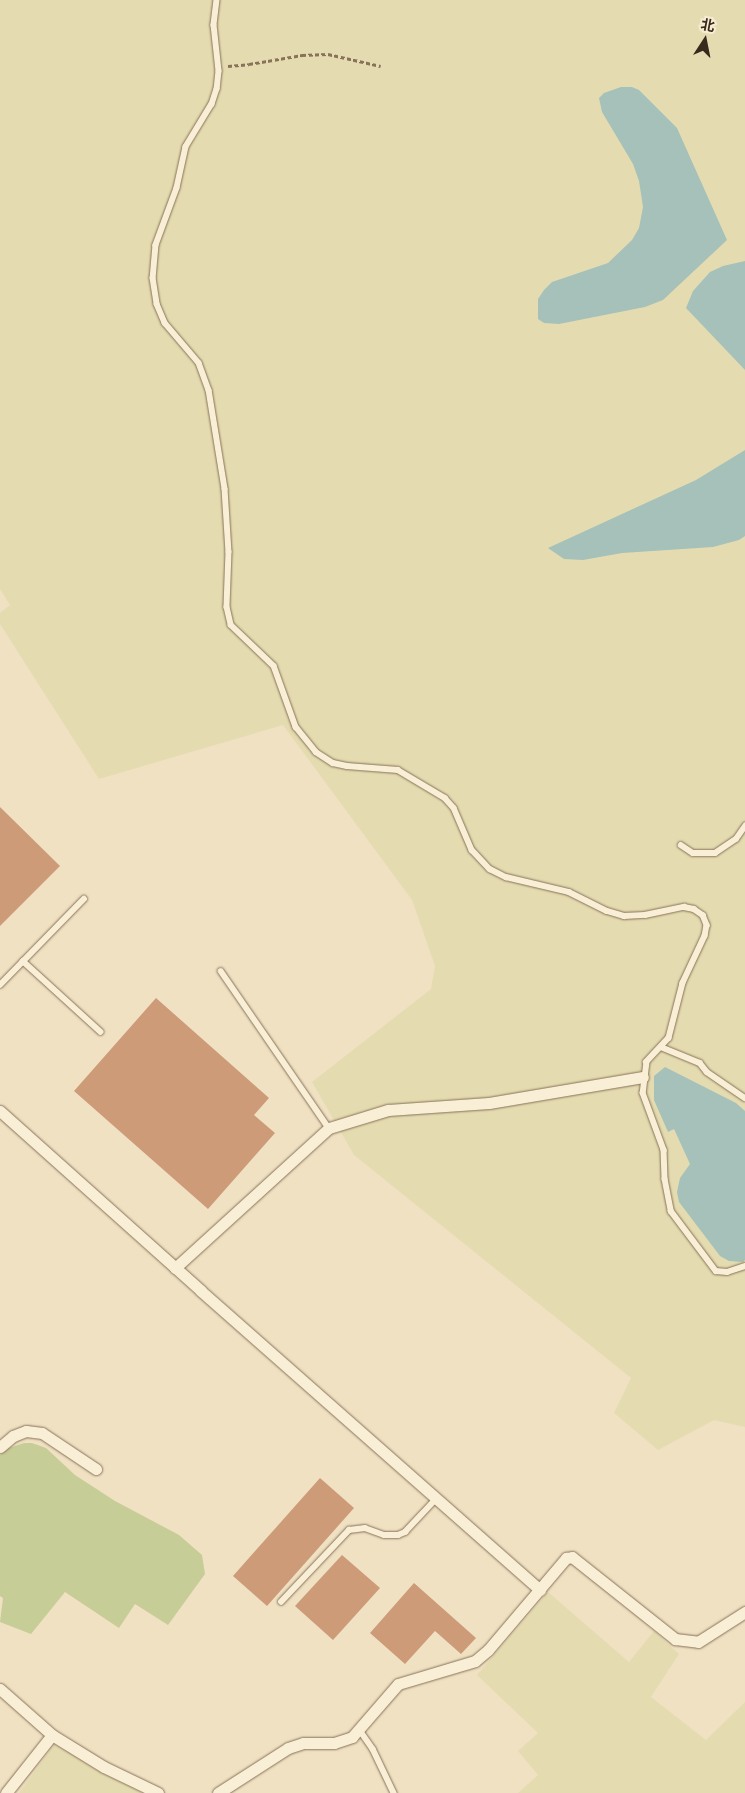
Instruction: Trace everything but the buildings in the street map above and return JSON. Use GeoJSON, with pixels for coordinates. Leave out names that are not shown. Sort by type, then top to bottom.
{"type":"FeatureCollection","features":[{"type":"Feature","properties":{"kind":"street"},"geometry":{"type":"LineString","coordinates":[[175,1268],[329,1128],[388,1110],[489,1103],[643,1077]]}},
{"type":"Feature","properties":{"kind":"street"},"geometry":{"type":"LineString","coordinates":[[0,1111],[540,1590]]}},
{"type":"Feature","properties":{"kind":"street"},"geometry":{"type":"LineString","coordinates":[[0,1447],[13,1436],[26,1431],[42,1433],[96,1469]]}},
{"type":"Feature","properties":{"kind":"street"},"geometry":{"type":"LineString","coordinates":[[218,1793],[288,1748],[303,1743],[334,1743],[352,1737],[398,1684],[469,1664],[480,1657],[566,1558],[572,1557],[675,1639],[698,1642],[745,1612]]}},
{"type":"Feature","properties":{"kind":"street"},"geometry":{"type":"LineString","coordinates":[[0,1689],[52,1736],[104,1767],[158,1793]]}},
{"type":"Feature","properties":{"kind":"street"},"geometry":{"type":"LineString","coordinates":[[6,1793],[52,1736]]}},
{"type":"Feature","properties":{"kind":"lane"},"geometry":{"type":"LineString","coordinates":[[217,0],[214,25],[219,66],[217,89],[212,104],[186,147],[177,188],[158,234],[152,278],[157,304],[165,323],[199,363],[208,385],[226,497],[229,552],[227,607],[230,625],[274,666],[296,727],[316,752],[334,763],[347,766],[398,770],[445,798],[454,808],[472,850],[490,869],[506,877],[569,892],[624,916],[645,915],[684,907],[694,909],[703,915],[707,925],[705,936],[683,984],[669,1038],[647,1062],[643,1077],[642,1093],[664,1150],[665,1179],[671,1211],[716,1271],[727,1272],[745,1266]]}},
{"type":"Feature","properties":{"kind":"lane"},"geometry":{"type":"LineString","coordinates":[[681,845],[693,853],[715,853],[736,839],[745,826]]}},
{"type":"Feature","properties":{"kind":"lane"},"geometry":{"type":"LineString","coordinates":[[0,985],[84,899]]}},
{"type":"Feature","properties":{"kind":"lane"},"geometry":{"type":"LineString","coordinates":[[23,961],[101,1032]]}},
{"type":"Feature","properties":{"kind":"lane"},"geometry":{"type":"LineString","coordinates":[[221,971],[329,1128]]}},
{"type":"Feature","properties":{"kind":"lane"},"geometry":{"type":"LineString","coordinates":[[661,1047],[700,1063],[707,1072],[745,1098]]}},
{"type":"Feature","properties":{"kind":"lane"},"geometry":{"type":"LineString","coordinates":[[281,1602],[349,1530],[365,1528],[384,1535],[398,1535],[405,1532],[436,1498]]}},
{"type":"Feature","properties":{"kind":"lane"},"geometry":{"type":"LineString","coordinates":[[359,1729],[373,1750],[394,1793]]}},
{"type":"Feature","properties":{"kind":"path"},"geometry":{"type":"LineString","coordinates":[[219,66],[249,64],[302,54],[328,54],[381,66]]}},
{"type":"Feature","properties":{"kind":"shaded area"},"geometry":{"type":"Polygon","coordinates":[[[0,0],[745,0],[745,1427],[714,1420],[658,1450],[614,1413],[631,1378],[354,1155],[312,1082],[431,989],[435,966],[412,900],[283,725],[99,779],[0,624],[0,613],[10,605],[0,589],[0,0]]]}},
{"type":"Feature","properties":{"kind":"shaded area"},"geometry":{"type":"Polygon","coordinates":[[[548,1592],[629,1662],[654,1631],[679,1654],[651,1697],[706,1740],[745,1702],[745,1793],[518,1793],[538,1775],[518,1751],[538,1733],[477,1675],[548,1592]]]}},
{"type":"Feature","properties":{"kind":"shaded area"},"geometry":{"type":"Polygon","coordinates":[[[54,1745],[132,1786],[142,1793],[19,1793],[54,1745]]]}},
{"type":"Feature","properties":{"kind":"green space"},"geometry":{"type":"Polygon","coordinates":[[[24,1443],[32,1443],[46,1448],[75,1475],[115,1501],[179,1535],[202,1555],[205,1574],[168,1625],[135,1604],[119,1628],[65,1592],[31,1634],[0,1622],[3,1598],[0,1596],[0,1455],[9,1448],[24,1443]]]}},
{"type":"Feature","properties":{"kind":"water"},"geometry":{"type":"Polygon","coordinates":[[[621,87],[632,87],[639,90],[677,128],[727,240],[663,300],[645,307],[559,324],[544,323],[538,319],[538,299],[552,282],[608,263],[632,240],[639,228],[643,207],[639,181],[633,164],[602,112],[599,98],[604,93],[621,87]]]}},
{"type":"Feature","properties":{"kind":"water"},"geometry":{"type":"Polygon","coordinates":[[[745,261],[745,370],[686,308],[693,291],[710,272],[723,266],[745,261]]]}},
{"type":"Feature","properties":{"kind":"water"},"geometry":{"type":"Polygon","coordinates":[[[745,450],[745,536],[739,540],[713,547],[622,553],[583,560],[564,559],[548,548],[696,480],[745,450]]]}},
{"type":"Feature","properties":{"kind":"water"},"geometry":{"type":"Polygon","coordinates":[[[665,1067],[736,1103],[745,1111],[745,1260],[743,1262],[729,1261],[720,1256],[679,1202],[677,1192],[680,1178],[690,1164],[674,1129],[668,1132],[654,1100],[654,1076],[665,1067]]]}}]}
